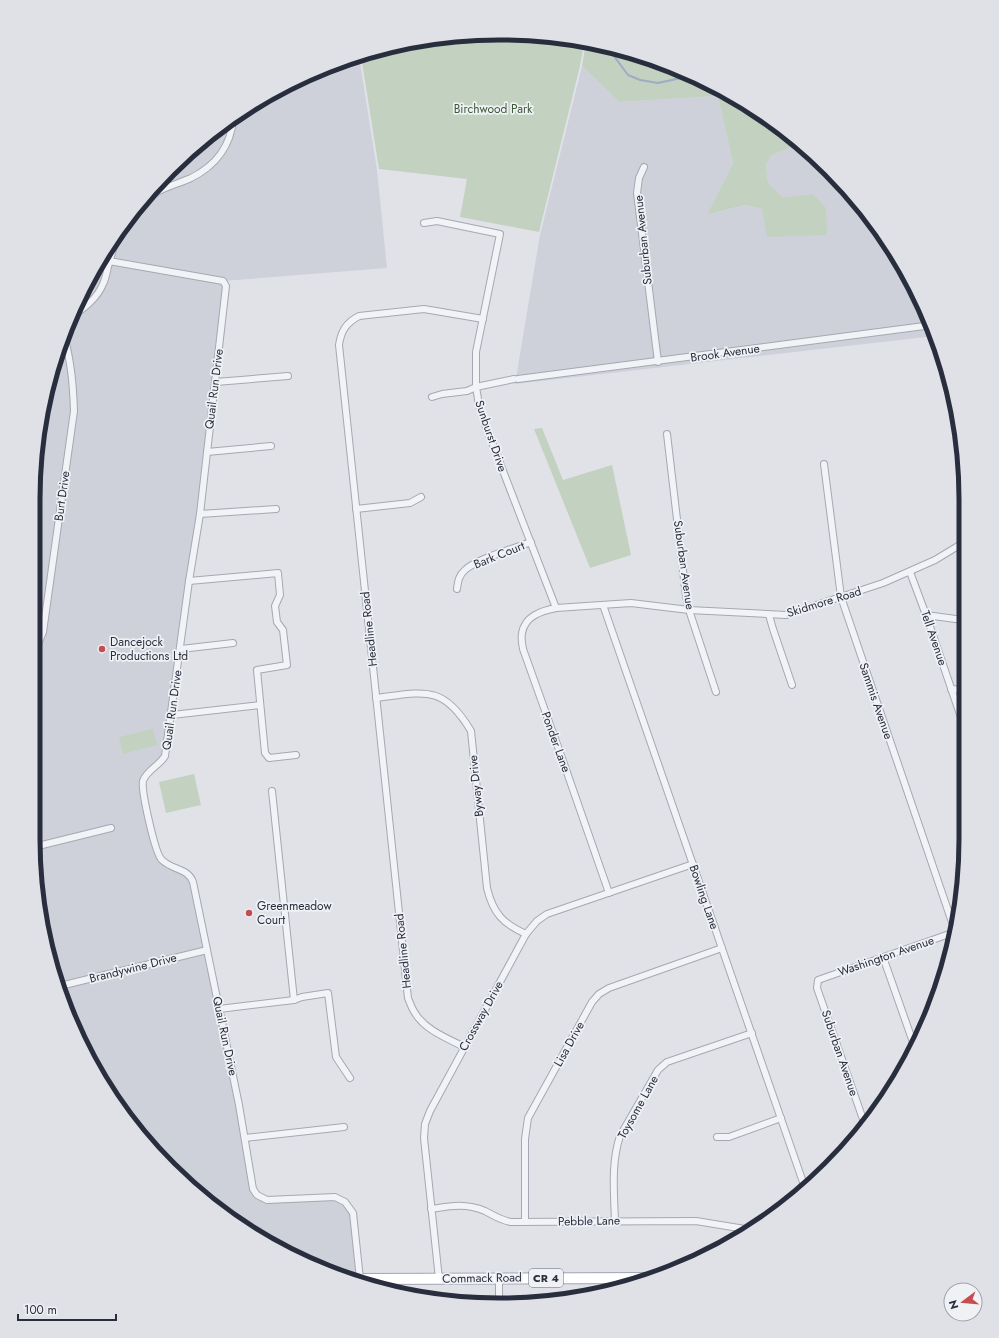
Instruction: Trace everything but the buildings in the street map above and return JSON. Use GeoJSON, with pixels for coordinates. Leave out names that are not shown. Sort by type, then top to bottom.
{"type":"FeatureCollection","features":[{"type":"Feature","properties":{"kind":"main road","name":"Commack Road"},"geometry":{"type":"LineString","coordinates":[[370,1279],[632,1278]]}},
{"type":"Feature","properties":{"kind":"street"},"geometry":{"type":"LineString","coordinates":[[160,191],[191,178],[209,167],[220,156],[227,144],[232,126]]}},
{"type":"Feature","properties":{"kind":"street","name":"Suburban Avenue"},"geometry":{"type":"LineString","coordinates":[[644,167],[639,178],[637,193],[658,362]]}},
{"type":"Feature","properties":{"kind":"street","name":"Sunburst Drive"},"geometry":{"type":"LineString","coordinates":[[424,223],[437,221],[500,234],[476,352],[476,387],[479,405],[486,426],[556,608]]}},
{"type":"Feature","properties":{"kind":"street"},"geometry":{"type":"LineString","coordinates":[[81,310],[96,297],[103,284],[113,250]]}},
{"type":"Feature","properties":{"kind":"street","name":"Quail Run Drive"},"geometry":{"type":"LineString","coordinates":[[110,261],[223,281],[226,286],[200,514],[189,581],[172,715],[165,756],[162,762],[145,778],[142,791],[158,857],[168,865],[183,870],[192,878],[245,1138],[253,1189],[257,1195],[267,1200],[335,1197],[345,1202],[353,1213],[359,1276]]}},
{"type":"Feature","properties":{"kind":"street","name":"Headline Road"},"geometry":{"type":"LineString","coordinates":[[464,1047],[444,1037],[424,1024],[414,1013],[408,998],[339,346],[341,334],[350,321],[359,316],[424,309],[482,319]]}},
{"type":"Feature","properties":{"kind":"street","name":"Brook Avenue"},"geometry":{"type":"LineString","coordinates":[[432,397],[442,394],[467,391],[476,387],[516,379],[658,362],[925,326]]}},
{"type":"Feature","properties":{"kind":"street","name":"Burt Drive"},"geometry":{"type":"LineString","coordinates":[[40,640],[43,632],[74,411],[74,383],[67,345]]}},
{"type":"Feature","properties":{"kind":"street"},"geometry":{"type":"LineString","coordinates":[[216,382],[288,376]]}},
{"type":"Feature","properties":{"kind":"street","name":"Suburban Avenue"},"geometry":{"type":"LineString","coordinates":[[668,434],[689,610],[716,692]]}},
{"type":"Feature","properties":{"kind":"street"},"geometry":{"type":"LineString","coordinates":[[207,452],[271,446]]}},
{"type":"Feature","properties":{"kind":"street","name":"Sammis Avenue"},"geometry":{"type":"LineString","coordinates":[[824,464],[841,597],[951,921]]}},
{"type":"Feature","properties":{"kind":"street"},"geometry":{"type":"LineString","coordinates":[[356,509],[410,503],[421,497]]}},
{"type":"Feature","properties":{"kind":"street"},"geometry":{"type":"LineString","coordinates":[[200,514],[276,509]]}},
{"type":"Feature","properties":{"kind":"street","name":"Bark Court"},"geometry":{"type":"LineString","coordinates":[[457,589],[458,579],[466,569],[490,557],[531,542]]}},
{"type":"Feature","properties":{"kind":"street","name":"Skidmore Road"},"geometry":{"type":"LineString","coordinates":[[604,604],[631,602],[689,610],[786,615],[883,583],[959,548]]}},
{"type":"Feature","properties":{"kind":"street","name":"Tell Avenue"},"geometry":{"type":"LineString","coordinates":[[910,572],[959,711]]}},
{"type":"Feature","properties":{"kind":"street"},"geometry":{"type":"LineString","coordinates":[[189,581],[278,573],[280,594],[275,606],[277,622],[283,630],[287,665],[257,670],[260,705],[265,753],[269,758],[296,755]]}},
{"type":"Feature","properties":{"kind":"street","name":"Ponder Lane"},"geometry":{"type":"LineString","coordinates":[[604,604],[556,608],[544,610],[534,615],[526,623],[522,633],[522,649],[609,893]]}},
{"type":"Feature","properties":{"kind":"street","name":"Bowling Lane"},"geometry":{"type":"LineString","coordinates":[[604,604],[803,1183]]}},
{"type":"Feature","properties":{"kind":"street"},"geometry":{"type":"LineString","coordinates":[[769,615],[792,685]]}},
{"type":"Feature","properties":{"kind":"street"},"geometry":{"type":"LineString","coordinates":[[926,615],[959,619]]}},
{"type":"Feature","properties":{"kind":"street"},"geometry":{"type":"LineString","coordinates":[[180,649],[233,642]]}},
{"type":"Feature","properties":{"kind":"street"},"geometry":{"type":"LineString","coordinates":[[951,688],[959,689]]}},
{"type":"Feature","properties":{"kind":"street","name":"Byway Drive"},"geometry":{"type":"LineString","coordinates":[[376,698],[419,692],[432,694],[448,702],[462,716],[471,731],[487,888],[490,900],[503,921],[512,928],[526,934]]}},
{"type":"Feature","properties":{"kind":"street"},"geometry":{"type":"LineString","coordinates":[[172,715],[260,705]]}},
{"type":"Feature","properties":{"kind":"street"},"geometry":{"type":"LineString","coordinates":[[272,791],[294,1000]]}},
{"type":"Feature","properties":{"kind":"street"},"geometry":{"type":"LineString","coordinates":[[40,845],[111,828]]}},
{"type":"Feature","properties":{"kind":"street","name":"Crossway Drive"},"geometry":{"type":"LineString","coordinates":[[439,1279],[424,1138],[425,1124],[430,1111],[464,1047],[526,934],[537,921],[547,914],[693,864]]}},
{"type":"Feature","properties":{"kind":"street","name":"Washington Avenue"},"geometry":{"type":"LineString","coordinates":[[818,980],[948,934]]}},
{"type":"Feature","properties":{"kind":"street","name":"Lisa Drive"},"geometry":{"type":"LineString","coordinates":[[526,1222],[525,1138],[528,1118],[592,1002],[599,994],[609,988],[722,948]]}},
{"type":"Feature","properties":{"kind":"street","name":"Brandywine Drive"},"geometry":{"type":"LineString","coordinates":[[64,985],[207,950]]}},
{"type":"Feature","properties":{"kind":"street"},"geometry":{"type":"LineString","coordinates":[[883,957],[912,1041]]}},
{"type":"Feature","properties":{"kind":"street","name":"Suburban Avenue"},"geometry":{"type":"LineString","coordinates":[[818,980],[817,988],[863,1119]]}},
{"type":"Feature","properties":{"kind":"street"},"geometry":{"type":"LineString","coordinates":[[219,1009],[294,1000],[302,997],[328,993],[336,1057],[350,1078]]}},
{"type":"Feature","properties":{"kind":"street","name":"Toysome Lane"},"geometry":{"type":"LineString","coordinates":[[615,1221],[614,1161],[616,1147],[620,1136],[658,1070],[667,1062],[752,1033]]}},
{"type":"Feature","properties":{"kind":"street"},"geometry":{"type":"LineString","coordinates":[[717,1137],[729,1137],[781,1118]]}},
{"type":"Feature","properties":{"kind":"street"},"geometry":{"type":"LineString","coordinates":[[245,1138],[344,1127]]}},
{"type":"Feature","properties":{"kind":"street","name":"Pebble Lane"},"geometry":{"type":"LineString","coordinates":[[431,1209],[459,1205],[473,1207],[486,1212],[501,1221],[511,1222],[696,1221],[742,1229]]}},
{"type":"Feature","properties":{"kind":"street"},"geometry":{"type":"LineString","coordinates":[[499,1279],[499,1298]]}},
{"type":"Feature","properties":{"kind":"shaded area"},"geometry":{"type":"Polygon","coordinates":[[[360,62],[377,170],[387,268],[223,281],[226,286],[207,452],[162,762],[143,782],[158,857],[189,874],[253,1189],[261,1198],[335,1197],[345,1202],[353,1213],[360,1276],[296,1251],[244,1221],[197,1184],[154,1141],[117,1094],[87,1042],[64,986],[56,957],[49,928],[41,869],[40,500],[44,440],[49,410],[64,352],[87,296],[117,244],[154,197],[175,175],[197,154],[244,117],[296,87],[360,62]]]}},
{"type":"Feature","properties":{"kind":"shaded area"},"geometry":{"type":"Polygon","coordinates":[[[582,66],[619,102],[718,96],[733,164],[708,215],[745,205],[762,209],[783,198],[768,182],[766,164],[772,155],[793,147],[845,197],[882,244],[912,296],[929,337],[515,384],[540,235],[582,66]]]}},
{"type":"Feature","properties":{"kind":"green space","name":"Birchwood Park"},"geometry":{"type":"Polygon","coordinates":[[[469,41],[530,41],[583,48],[539,232],[460,217],[467,179],[379,169],[362,61],[410,49],[469,41]]]}},
{"type":"Feature","properties":{"kind":"green space"},"geometry":{"type":"Polygon","coordinates":[[[585,48],[647,64],[703,87],[755,117],[793,147],[772,155],[766,164],[768,182],[783,198],[813,194],[826,208],[827,235],[767,237],[762,209],[745,205],[707,215],[733,164],[718,96],[619,102],[582,66],[585,48]]]}},
{"type":"Feature","properties":{"kind":"green space"},"geometry":{"type":"Polygon","coordinates":[[[542,428],[563,480],[612,465],[631,555],[590,568],[534,429],[542,428]]]}},
{"type":"Feature","properties":{"kind":"green space"},"geometry":{"type":"Polygon","coordinates":[[[153,729],[157,745],[123,754],[119,737],[153,729]]]}},
{"type":"Feature","properties":{"kind":"green space"},"geometry":{"type":"Polygon","coordinates":[[[194,774],[201,805],[166,813],[159,782],[194,774]]]}},
{"type":"Feature","properties":{"kind":"waterway"},"geometry":{"type":"LineString","coordinates":[[613,55],[628,75],[640,80],[658,83],[682,78]]}},
{"type":"Feature","properties":{"kind":"place","name":"Dancejock Productions Ltd"},"geometry":{"type":"Point","coordinates":[102,649]}},
{"type":"Feature","properties":{"kind":"place","name":"Greenmeadow Court"},"geometry":{"type":"Point","coordinates":[249,913]}}]}
